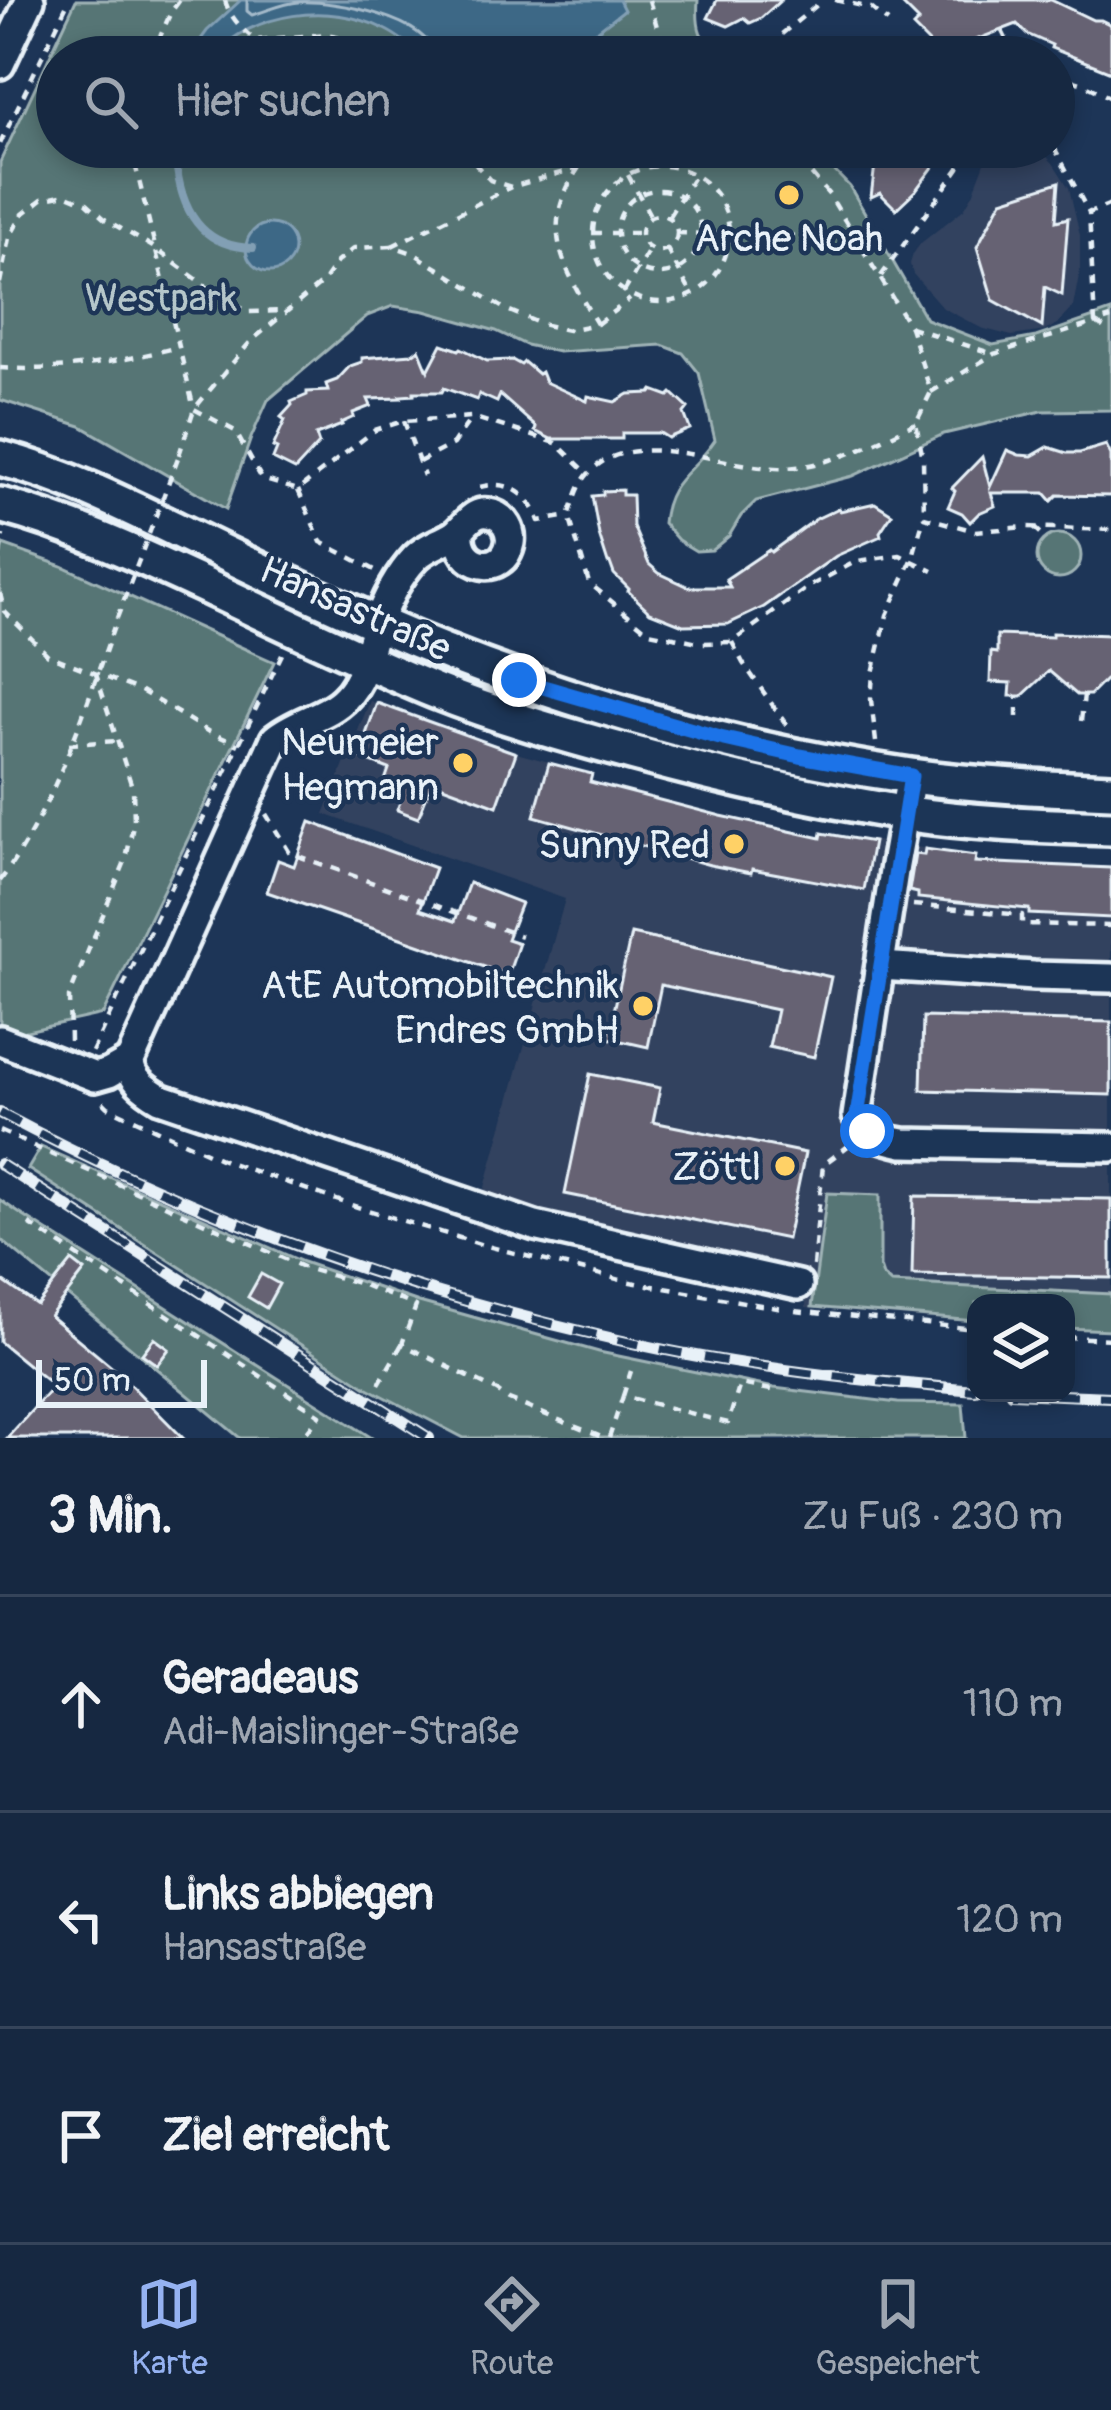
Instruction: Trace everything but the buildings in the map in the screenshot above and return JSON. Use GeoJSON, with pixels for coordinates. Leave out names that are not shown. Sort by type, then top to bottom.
{"type":"FeatureCollection","features":[{"type":"Feature","properties":{"kind":"main road","name":"Hansastraße"},"geometry":{"type":"LineString","coordinates":[[0,458],[46,471],[125,504],[377,624],[519,680],[625,712],[720,738],[911,776],[1111,791]]}},
{"type":"Feature","properties":{"kind":"main road","name":"Hansastraße"},"geometry":{"type":"LineString","coordinates":[[1,520],[49,518],[96,536],[365,661],[550,731],[728,779],[904,813],[1018,825],[1111,828]]}},
{"type":"Feature","properties":{"kind":"street"},"geometry":{"type":"LineString","coordinates":[[0,64],[30,0]]}},
{"type":"Feature","properties":{"kind":"street","name":"Hansastraße"},"geometry":{"type":"LineString","coordinates":[[377,624],[398,581],[418,555],[460,532]]}},
{"type":"Feature","properties":{"kind":"street"},"geometry":{"type":"LineString","coordinates":[[377,624],[349,695],[254,751],[130,1061],[130,1072],[160,1098],[536,1226],[805,1278]]}},
{"type":"Feature","properties":{"kind":"street"},"geometry":{"type":"LineString","coordinates":[[911,776],[857,1116],[867,1131],[903,1143],[1111,1147]]}},
{"type":"Feature","properties":{"kind":"street"},"geometry":{"type":"LineString","coordinates":[[880,966],[1111,978]]}},
{"type":"Feature","properties":{"kind":"street"},"geometry":{"type":"LineString","coordinates":[[0,1040],[95,1077],[130,1061]]}},
{"type":"Feature","properties":{"kind":"path"},"geometry":{"type":"LineString","coordinates":[[51,36],[68,0]]}},
{"type":"Feature","properties":{"kind":"path"},"geometry":{"type":"LineString","coordinates":[[161,36],[180,0]]}},
{"type":"Feature","properties":{"kind":"path"},"geometry":{"type":"LineString","coordinates":[[225,0],[252,36]]}},
{"type":"Feature","properties":{"kind":"path"},"geometry":{"type":"LineString","coordinates":[[649,0],[660,36]]}},
{"type":"Feature","properties":{"kind":"path"},"geometry":{"type":"LineString","coordinates":[[779,36],[823,0]]}},
{"type":"Feature","properties":{"kind":"path"},"geometry":{"type":"LineString","coordinates":[[835,0],[871,8],[889,22]]}},
{"type":"Feature","properties":{"kind":"path"},"geometry":{"type":"LineString","coordinates":[[1002,31],[1004,36]]}},
{"type":"Feature","properties":{"kind":"path"},"geometry":{"type":"LineString","coordinates":[[309,36],[340,36]]}},
{"type":"Feature","properties":{"kind":"path"},"geometry":{"type":"LineString","coordinates":[[0,144],[36,68]]}},
{"type":"Feature","properties":{"kind":"path"},"geometry":{"type":"LineString","coordinates":[[1075,81],[1111,98]]}},
{"type":"Feature","properties":{"kind":"path"},"geometry":{"type":"LineString","coordinates":[[136,168],[194,409],[236,431],[262,478],[298,490],[321,542],[398,581]]}},
{"type":"Feature","properties":{"kind":"path"},"geometry":{"type":"LineString","coordinates":[[481,168],[490,180],[512,187]]}},
{"type":"Feature","properties":{"kind":"path"},"geometry":{"type":"LineString","coordinates":[[392,246],[512,187],[578,168]]}},
{"type":"Feature","properties":{"kind":"path"},"geometry":{"type":"LineString","coordinates":[[578,168],[557,223],[561,258],[597,324]]}},
{"type":"Feature","properties":{"kind":"path"},"geometry":{"type":"LineString","coordinates":[[646,168],[610,190],[597,209],[592,233],[596,256],[607,276],[624,292],[652,302],[692,296],[719,269],[727,252],[724,210],[712,190],[694,175],[672,168]]}},
{"type":"Feature","properties":{"kind":"path"},"geometry":{"type":"LineString","coordinates":[[806,168],[830,196],[910,327],[931,392]]}},
{"type":"Feature","properties":{"kind":"path"},"geometry":{"type":"LineString","coordinates":[[880,278],[959,168]]}},
{"type":"Feature","properties":{"kind":"path"},"geometry":{"type":"LineString","coordinates":[[1066,168],[1089,214],[1095,323]]}},
{"type":"Feature","properties":{"kind":"path"},"geometry":{"type":"LineString","coordinates":[[628,175],[651,217]]}},
{"type":"Feature","properties":{"kind":"path"},"geometry":{"type":"LineString","coordinates":[[668,218],[694,175]]}},
{"type":"Feature","properties":{"kind":"path"},"geometry":{"type":"LineString","coordinates":[[660,190],[681,196],[699,218],[701,233],[694,254],[678,269],[665,274],[638,269],[619,247],[616,233],[622,211],[639,195],[660,190]]}},
{"type":"Feature","properties":{"kind":"path"},"geometry":{"type":"LineString","coordinates":[[0,283],[9,238],[32,205],[53,195],[76,197],[218,296],[248,312],[285,311]]}},
{"type":"Feature","properties":{"kind":"path"},"geometry":{"type":"LineString","coordinates":[[1089,214],[1111,204]]}},
{"type":"Feature","properties":{"kind":"path"},"geometry":{"type":"LineString","coordinates":[[651,217],[668,218],[677,233],[667,249],[650,249],[643,242],[643,224],[651,217]]}},
{"type":"Feature","properties":{"kind":"path"},"geometry":{"type":"LineString","coordinates":[[592,233],[641,233]]}},
{"type":"Feature","properties":{"kind":"path"},"geometry":{"type":"LineString","coordinates":[[677,233],[854,237]]}},
{"type":"Feature","properties":{"kind":"path"},"geometry":{"type":"LineString","coordinates":[[0,881],[43,811],[194,409],[251,341],[322,282],[354,248],[392,246],[413,253],[505,309],[541,325],[568,330],[597,324],[633,297]]}},
{"type":"Feature","properties":{"kind":"path"},"geometry":{"type":"LineString","coordinates":[[624,292],[650,249]]}},
{"type":"Feature","properties":{"kind":"path"},"geometry":{"type":"LineString","coordinates":[[667,249],[692,296]]}},
{"type":"Feature","properties":{"kind":"path"},"geometry":{"type":"LineString","coordinates":[[871,769],[877,746],[873,673],[887,615],[912,560],[924,517],[923,460],[916,424],[931,392],[994,354],[1111,318]]}},
{"type":"Feature","properties":{"kind":"path"},"geometry":{"type":"LineString","coordinates":[[1095,323],[1111,331]]}},
{"type":"Feature","properties":{"kind":"path"},"geometry":{"type":"LineString","coordinates":[[910,327],[994,354]]}},
{"type":"Feature","properties":{"kind":"path"},"geometry":{"type":"LineString","coordinates":[[0,368],[32,370],[140,357],[178,347]]}},
{"type":"Feature","properties":{"kind":"path"},"geometry":{"type":"LineString","coordinates":[[298,490],[375,430],[404,421],[472,417],[556,443],[588,474]]}},
{"type":"Feature","properties":{"kind":"path"},"geometry":{"type":"LineString","coordinates":[[419,462],[453,444],[472,417]]}},
{"type":"Feature","properties":{"kind":"path"},"geometry":{"type":"LineString","coordinates":[[404,421],[424,476]]}},
{"type":"Feature","properties":{"kind":"path"},"geometry":{"type":"LineString","coordinates":[[916,424],[838,458],[784,468],[662,450],[622,455],[588,474],[569,516],[589,583],[649,632],[703,643],[732,642],[810,586],[857,560],[900,555],[933,571]]}},
{"type":"Feature","properties":{"kind":"path"},"geometry":{"type":"LineString","coordinates":[[924,517],[975,531],[1111,530]]}},
{"type":"Feature","properties":{"kind":"path"},"geometry":{"type":"LineString","coordinates":[[0,555],[1,520]]}},
{"type":"Feature","properties":{"kind":"path"},"geometry":{"type":"LineString","coordinates":[[1034,527],[1046,538]]}},
{"type":"Feature","properties":{"kind":"path"},"geometry":{"type":"LineString","coordinates":[[0,593],[4,611],[48,655],[141,692],[209,732],[254,751]]}},
{"type":"Feature","properties":{"kind":"path"},"geometry":{"type":"LineString","coordinates":[[732,642],[790,731]]}},
{"type":"Feature","properties":{"kind":"path"},"geometry":{"type":"LineString","coordinates":[[225,1161],[108,1107],[82,1073],[254,751],[282,653]]}},
{"type":"Feature","properties":{"kind":"path"},"geometry":{"type":"LineString","coordinates":[[69,1029],[69,997],[126,860],[134,821],[133,790],[97,674]]}},
{"type":"Feature","properties":{"kind":"path"},"geometry":{"type":"LineString","coordinates":[[1081,721],[1084,695]]}},
{"type":"Feature","properties":{"kind":"path"},"geometry":{"type":"LineString","coordinates":[[1017,696],[1017,717]]}},
{"type":"Feature","properties":{"kind":"path"},"geometry":{"type":"LineString","coordinates":[[69,744],[118,741]]}},
{"type":"Feature","properties":{"kind":"path"},"geometry":{"type":"LineString","coordinates":[[263,809],[290,853],[521,935]]}},
{"type":"Feature","properties":{"kind":"path"},"geometry":{"type":"LineString","coordinates":[[889,903],[1022,915],[1022,924],[1111,926]]}},
{"type":"Feature","properties":{"kind":"path"},"geometry":{"type":"LineString","coordinates":[[805,1278],[823,1165],[867,1131]]}},
{"type":"Feature","properties":{"kind":"path"},"geometry":{"type":"LineString","coordinates":[[0,1132],[304,1268],[416,1306],[380,1384]]}},
{"type":"Feature","properties":{"kind":"path"},"geometry":{"type":"LineString","coordinates":[[28,1223],[320,1414],[302,1438]]}},
{"type":"Feature","properties":{"kind":"path"},"geometry":{"type":"LineString","coordinates":[[1075,1337],[1111,1339]]}},
{"type":"Feature","properties":{"kind":"path"},"geometry":{"type":"LineString","coordinates":[[402,1344],[509,1400],[607,1438],[631,1371]]}},
{"type":"Feature","properties":{"kind":"path"},"geometry":{"type":"LineString","coordinates":[[623,1396],[728,1423],[740,1384],[776,1391]]}},
{"type":"Feature","properties":{"kind":"shaded area"},"geometry":{"type":"Polygon","coordinates":[[[983,168],[1056,168],[1069,188],[1080,235],[1073,307],[1057,324],[1045,331],[1012,336],[981,328],[943,308],[913,274],[910,264],[921,243],[964,209],[983,168]]]}},
{"type":"Feature","properties":{"kind":"shaded area"},"geometry":{"type":"Polygon","coordinates":[[[370,701],[516,753],[593,774],[591,782],[721,816],[820,838],[822,833],[976,856],[976,862],[1111,869],[1111,1294],[891,1283],[880,1268],[880,1195],[812,1307],[967,1322],[806,1308],[806,1298],[474,1227],[565,899],[324,814],[370,701]]]}},
{"type":"Feature","properties":{"kind":"green space","name":"Westpark"},"geometry":{"type":"Polygon","coordinates":[[[76,0],[698,0],[702,36],[59,36],[76,0]]]}},
{"type":"Feature","properties":{"kind":"green space","name":"Westpark"},"geometry":{"type":"Polygon","coordinates":[[[36,85],[36,168],[831,168],[850,187],[926,319],[993,345],[1036,337],[1111,311],[1111,410],[1042,411],[944,434],[853,476],[756,501],[729,536],[712,550],[696,551],[663,523],[675,486],[715,440],[699,373],[683,353],[662,345],[558,352],[425,311],[393,306],[367,316],[268,400],[226,509],[81,426],[0,400],[0,162],[36,85]]]}},
{"type":"Feature","properties":{"kind":"green space"},"geometry":{"type":"Polygon","coordinates":[[[1059,534],[1074,541],[1081,556],[1074,571],[1059,578],[1044,571],[1037,556],[1044,541],[1059,534]]]}},
{"type":"Feature","properties":{"kind":"green space"},"geometry":{"type":"Polygon","coordinates":[[[0,544],[62,566],[274,662],[103,1014],[9,1035],[0,1030],[0,544]]]}},
{"type":"Feature","properties":{"kind":"green space"},"geometry":{"type":"Polygon","coordinates":[[[41,1147],[303,1262],[419,1302],[599,1352],[774,1388],[898,1403],[963,1404],[966,1438],[464,1438],[368,1388],[28,1169],[41,1147]]]}},
{"type":"Feature","properties":{"kind":"green space"},"geometry":{"type":"Polygon","coordinates":[[[827,1193],[880,1195],[880,1267],[891,1283],[1111,1294],[1111,1330],[1075,1328],[1075,1294],[967,1294],[967,1320],[812,1307],[827,1193]]]}},
{"type":"Feature","properties":{"kind":"green space"},"geometry":{"type":"Polygon","coordinates":[[[0,1200],[372,1438],[240,1438],[0,1239],[0,1200]]]}},
{"type":"Feature","properties":{"kind":"water"},"geometry":{"type":"Polygon","coordinates":[[[241,0],[619,0],[624,10],[590,36],[396,36],[363,21],[317,14],[270,21],[237,36],[203,36],[241,0]]]}},
{"type":"Feature","properties":{"kind":"water"},"geometry":{"type":"Polygon","coordinates":[[[270,224],[287,231],[294,248],[287,265],[270,272],[253,265],[246,248],[253,231],[270,224]]]}},
{"type":"Feature","properties":{"kind":"waterway"},"geometry":{"type":"LineString","coordinates":[[177,169],[185,200],[199,225],[221,242],[253,248]]}},
{"type":"Feature","properties":{"kind":"railway"},"geometry":{"type":"LineString","coordinates":[[0,1113],[143,1183],[291,1244],[520,1316],[738,1363],[967,1389]]}},
{"type":"Feature","properties":{"kind":"railway"},"geometry":{"type":"LineString","coordinates":[[0,1164],[429,1438]]}},
{"type":"Feature","properties":{"kind":"railway"},"geometry":{"type":"LineString","coordinates":[[1075,1396],[1111,1397]]}},
{"type":"Feature","properties":{"kind":"place","name":"Arche Noah"},"geometry":{"type":"Point","coordinates":[789,195]}},
{"type":"Feature","properties":{"kind":"place","name":"Neumeier Heg‍mann"},"geometry":{"type":"Point","coordinates":[463,763]}},
{"type":"Feature","properties":{"kind":"place","name":"Sunny Red"},"geometry":{"type":"Point","coordinates":[734,844]}},
{"type":"Feature","properties":{"kind":"place","name":"AtE Automobiltechnik Endres GmbH"},"geometry":{"type":"Point","coordinates":[643,1006]}},
{"type":"Feature","properties":{"kind":"place","name":"Zöttl"},"geometry":{"type":"Point","coordinates":[785,1166]}},
{"type":"Feature","properties":{"kind":"route"},"geometry":{"type":"LineString","coordinates":[[519,680],[720,738],[911,776],[857,1116],[867,1131]]}}]}
